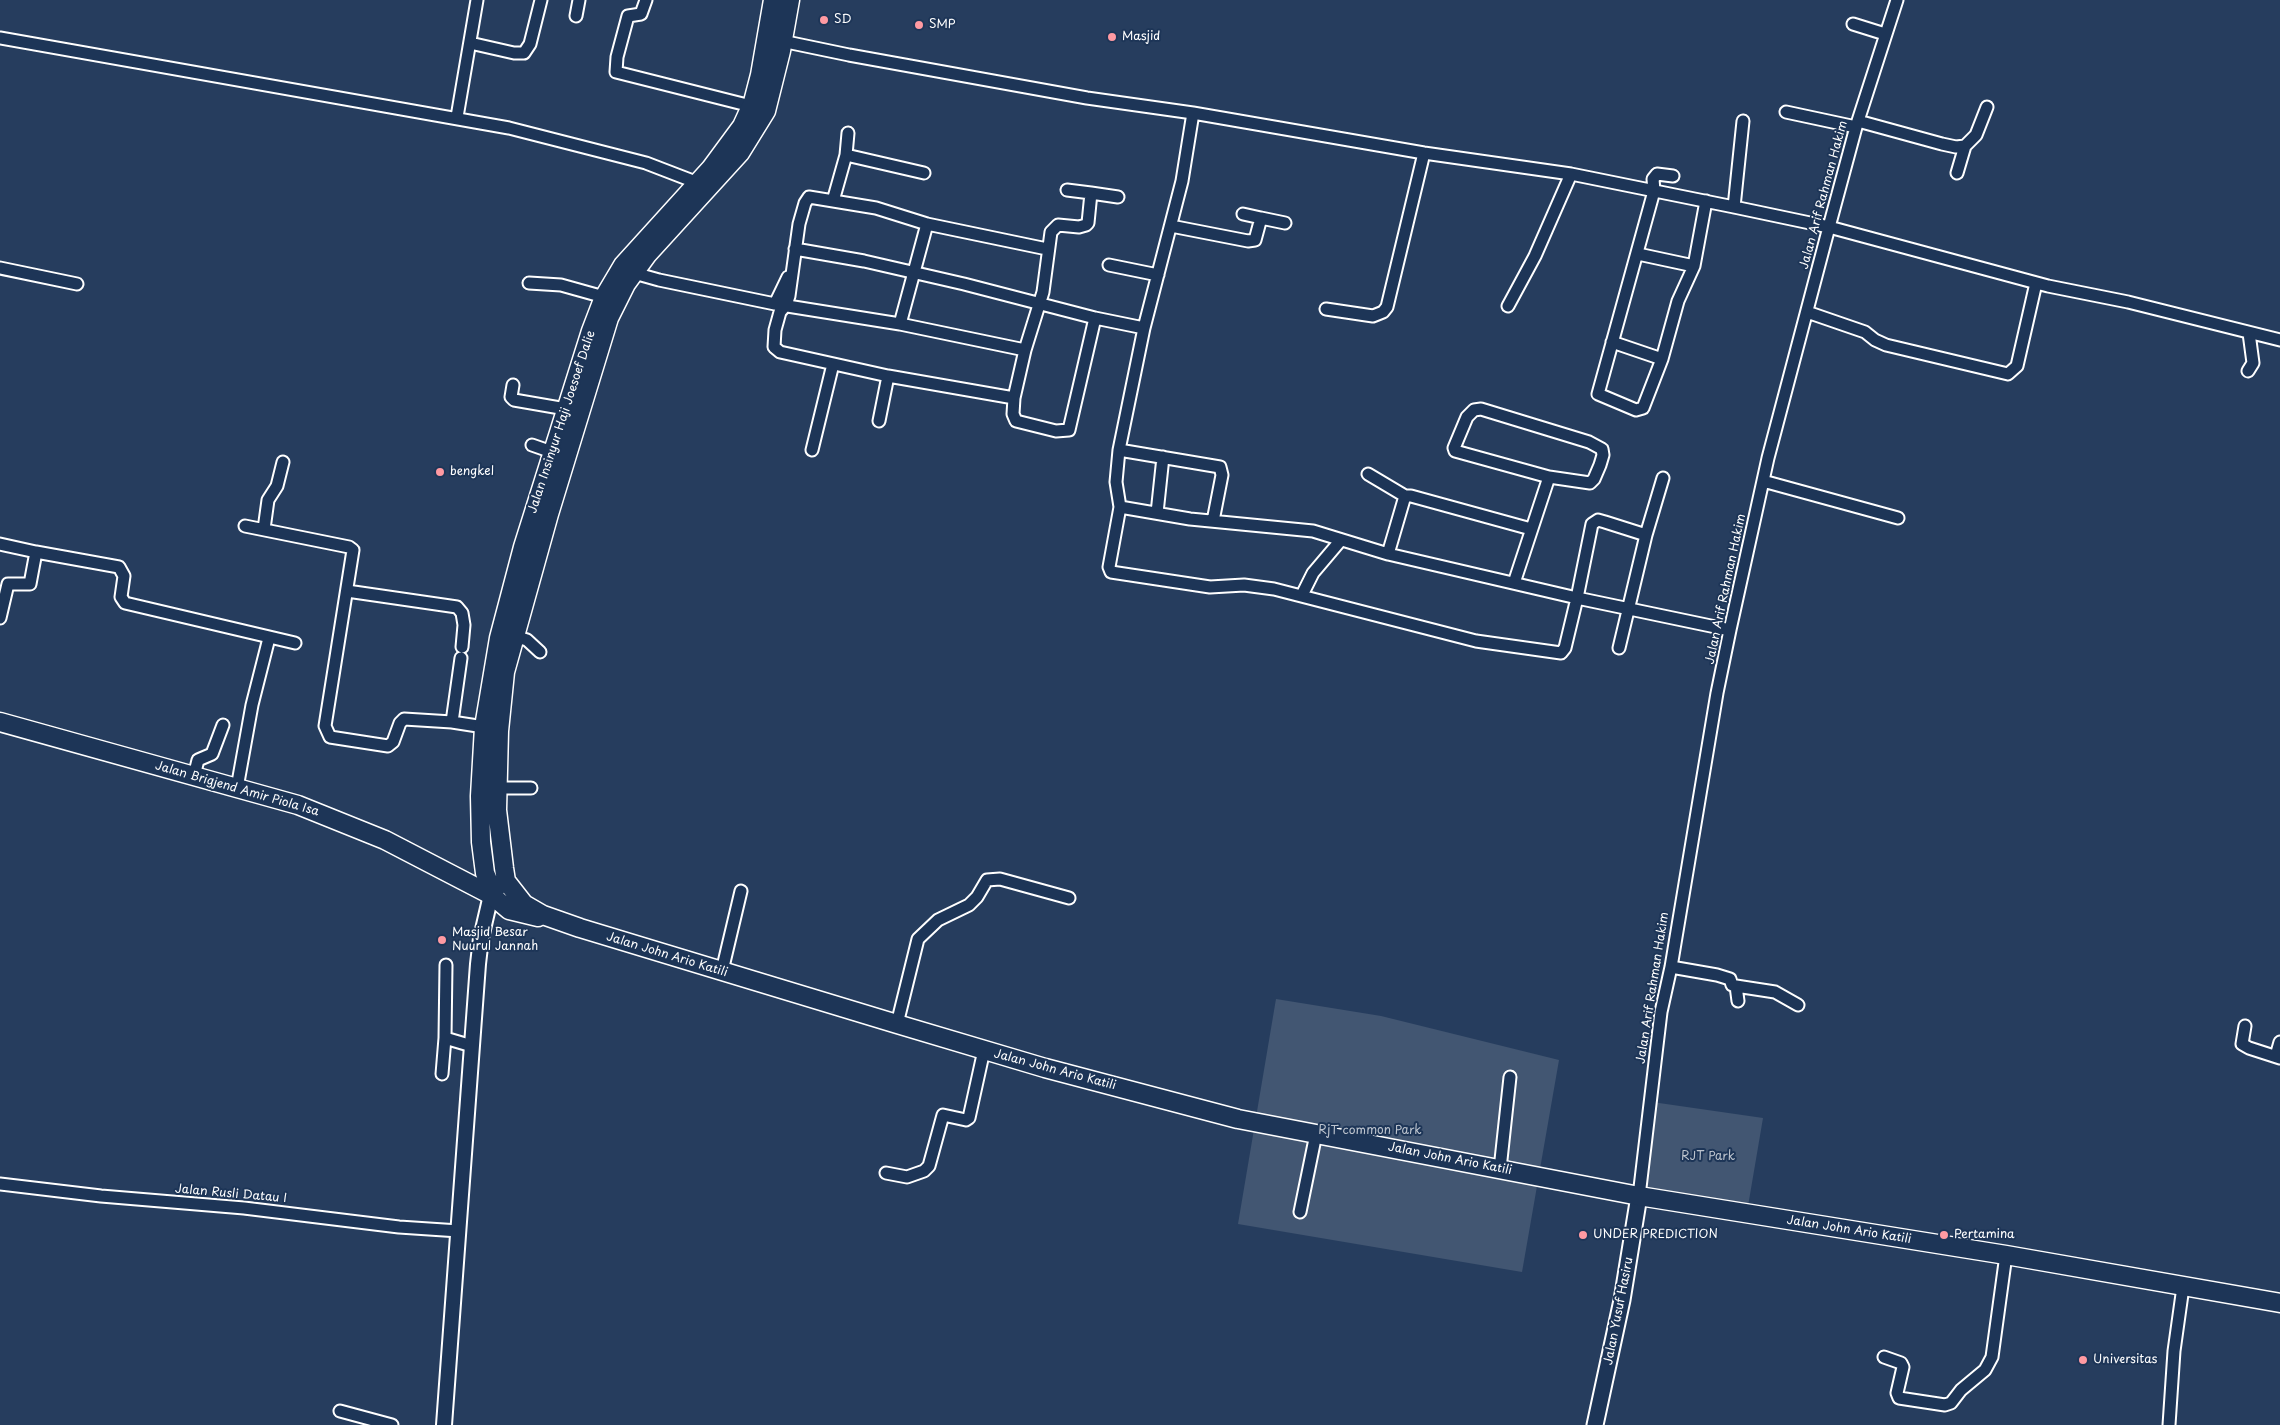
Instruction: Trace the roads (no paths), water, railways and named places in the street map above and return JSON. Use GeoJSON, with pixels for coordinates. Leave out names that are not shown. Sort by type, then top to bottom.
{"type":"FeatureCollection","features":[{"type":"Feature","properties":{"kind":"main road","name":"Jalan Insinyur Haji Joesoef Dalie"},"geometry":{"type":"LineString","coordinates":[[506,881],[498,824],[497,788],[501,711],[506,672],[514,636],[599,348],[609,318],[634,273],[647,255],[724,172],[755,130],[766,111],[774,38],[773,0]]}},
{"type":"Feature","properties":{"kind":"main road","name":"Jalan Insinyur Haji Joesoef Dalie"},"geometry":{"type":"LineString","coordinates":[[492,894],[485,873],[481,842],[480,796],[484,727],[499,638],[523,547],[591,331],[604,296],[623,265],[698,183],[731,142],[751,106],[760,75],[790,0]]}},
{"type":"Feature","properties":{"kind":"main road","name":"Jalan Brigjend Amir Piola Isa"},"geometry":{"type":"LineString","coordinates":[[0,722],[298,805],[370,834],[492,894]]}},
{"type":"Feature","properties":{"kind":"main road","name":"Jalan John Ario Katili"},"geometry":{"type":"LineString","coordinates":[[506,881],[524,904],[550,918],[984,1050],[1238,1119],[1639,1196],[2006,1255],[2280,1304]]}},
{"type":"Feature","properties":{"kind":"main road","name":"Jalan John Ario Katili"},"geometry":{"type":"LineString","coordinates":[[492,894],[499,903],[509,910],[533,917],[550,918]]}},
{"type":"Feature","properties":{"kind":"main road","name":"Jalan Yusuf Hasiru"},"geometry":{"type":"LineString","coordinates":[[1595,1425],[1622,1300],[1639,1196]]}},
{"type":"Feature","properties":{"kind":"street"},"geometry":{"type":"LineString","coordinates":[[457,117],[477,0]]}},
{"type":"Feature","properties":{"kind":"street"},"geometry":{"type":"LineString","coordinates":[[470,44],[514,53],[524,53],[530,44],[541,0]]}},
{"type":"Feature","properties":{"kind":"street"},"geometry":{"type":"LineString","coordinates":[[576,16],[579,0]]}},
{"type":"Feature","properties":{"kind":"street"},"geometry":{"type":"LineString","coordinates":[[646,0],[641,14],[628,15],[619,47],[616,72],[751,106]]}},
{"type":"Feature","properties":{"kind":"street","name":"Jalan Arif Rahman Hakim"},"geometry":{"type":"LineString","coordinates":[[1639,1196],[1661,1012],[1717,693],[1730,630],[1764,481],[1829,227],[1857,124],[1897,0]]}},
{"type":"Feature","properties":{"kind":"street"},"geometry":{"type":"LineString","coordinates":[[1853,24],[1885,34]]}},
{"type":"Feature","properties":{"kind":"street"},"geometry":{"type":"LineString","coordinates":[[0,38],[457,117],[509,128],[646,163],[698,183]]}},
{"type":"Feature","properties":{"kind":"street"},"geometry":{"type":"LineString","coordinates":[[774,38],[1087,98],[1193,113],[1424,153],[1571,174],[1706,201],[1829,227],[2036,283],[2128,302],[2280,340]]}},
{"type":"Feature","properties":{"kind":"street"},"geometry":{"type":"LineString","coordinates":[[1957,173],[1965,146],[1976,135],[1987,107]]}},
{"type":"Feature","properties":{"kind":"street"},"geometry":{"type":"LineString","coordinates":[[1786,112],[1857,124],[1956,147],[1965,146]]}},
{"type":"Feature","properties":{"kind":"street"},"geometry":{"type":"LineString","coordinates":[[1193,113],[1188,153],[1144,328],[1120,450],[1116,482],[1120,507],[1109,567],[1111,572],[1210,587],[1244,585],[1302,595],[1340,608],[1476,641],[1558,654],[1565,648],[1577,598],[1590,528],[1595,521],[1605,522],[1646,535]]}},
{"type":"Feature","properties":{"kind":"street"},"geometry":{"type":"LineString","coordinates":[[1734,207],[1743,121]]}},
{"type":"Feature","properties":{"kind":"street"},"geometry":{"type":"LineString","coordinates":[[833,201],[846,155],[848,133]]}},
{"type":"Feature","properties":{"kind":"street"},"geometry":{"type":"LineString","coordinates":[[1326,309],[1372,316],[1383,312],[1387,307],[1424,153]]}},
{"type":"Feature","properties":{"kind":"street"},"geometry":{"type":"LineString","coordinates":[[846,155],[924,172]]}},
{"type":"Feature","properties":{"kind":"street"},"geometry":{"type":"LineString","coordinates":[[1508,306],[1535,256],[1571,174]]}},
{"type":"Feature","properties":{"kind":"street"},"geometry":{"type":"LineString","coordinates":[[1673,176],[1657,174],[1653,179],[1654,191],[1638,254],[1598,394],[1636,410],[1643,408],[1646,404],[1662,359],[1678,300],[1694,266],[1706,201]]}},
{"type":"Feature","properties":{"kind":"street"},"geometry":{"type":"LineString","coordinates":[[1067,190],[1118,197]]}},
{"type":"Feature","properties":{"kind":"street"},"geometry":{"type":"LineString","coordinates":[[1091,193],[1088,223],[1083,227],[1065,225],[1055,227],[1051,232],[1047,249],[1048,265],[1014,398],[1013,414],[1019,423],[1056,431],[1069,430],[1095,318]]}},
{"type":"Feature","properties":{"kind":"street"},"geometry":{"type":"LineString","coordinates":[[1014,398],[888,376],[780,352],[774,347],[775,330],[792,271],[800,224],[807,198],[876,208],[927,224],[1047,249]]}},
{"type":"Feature","properties":{"kind":"street"},"geometry":{"type":"LineString","coordinates":[[1243,214],[1285,223]]}},
{"type":"Feature","properties":{"kind":"street"},"geometry":{"type":"LineString","coordinates":[[1171,226],[1252,241],[1256,238],[1261,218]]}},
{"type":"Feature","properties":{"kind":"street"},"geometry":{"type":"LineString","coordinates":[[900,324],[927,224]]}},
{"type":"Feature","properties":{"kind":"street"},"geometry":{"type":"LineString","coordinates":[[795,249],[914,273],[1095,318],[1144,328]]}},
{"type":"Feature","properties":{"kind":"street"},"geometry":{"type":"LineString","coordinates":[[1638,254],[1694,266]]}},
{"type":"Feature","properties":{"kind":"street"},"geometry":{"type":"LineString","coordinates":[[1109,265],[1158,275]]}},
{"type":"Feature","properties":{"kind":"street"},"geometry":{"type":"LineString","coordinates":[[0,268],[77,284]]}},
{"type":"Feature","properties":{"kind":"street"},"geometry":{"type":"LineString","coordinates":[[634,273],[659,280],[781,304],[900,324],[1025,350]]}},
{"type":"Feature","properties":{"kind":"street"},"geometry":{"type":"LineString","coordinates":[[529,283],[560,285],[604,296]]}},
{"type":"Feature","properties":{"kind":"street"},"geometry":{"type":"LineString","coordinates":[[1808,312],[1865,332],[1875,340],[1886,345],[2008,374],[2012,373],[2017,366],[2036,283]]}},
{"type":"Feature","properties":{"kind":"street"},"geometry":{"type":"LineString","coordinates":[[2248,371],[2253,363],[2249,333]]}},
{"type":"Feature","properties":{"kind":"street"},"geometry":{"type":"LineString","coordinates":[[1612,342],[1662,359]]}},
{"type":"Feature","properties":{"kind":"street"},"geometry":{"type":"LineString","coordinates":[[812,450],[833,364]]}},
{"type":"Feature","properties":{"kind":"street"},"geometry":{"type":"LineString","coordinates":[[879,421],[888,376]]}},
{"type":"Feature","properties":{"kind":"street"},"geometry":{"type":"LineString","coordinates":[[512,385],[511,397],[514,400],[566,409]]}},
{"type":"Feature","properties":{"kind":"street"},"geometry":{"type":"LineString","coordinates":[[1481,409],[1589,442],[1602,449],[1602,460],[1594,479],[1590,482],[1548,477],[1455,452],[1454,448],[1467,417],[1474,410],[1481,409]]}},
{"type":"Feature","properties":{"kind":"street"},"geometry":{"type":"LineString","coordinates":[[532,445],[552,452]]}},
{"type":"Feature","properties":{"kind":"street"},"geometry":{"type":"LineString","coordinates":[[1120,450],[1220,468],[1222,475],[1213,521]]}},
{"type":"Feature","properties":{"kind":"street"},"geometry":{"type":"LineString","coordinates":[[1157,513],[1163,457]]}},
{"type":"Feature","properties":{"kind":"street"},"geometry":{"type":"LineString","coordinates":[[264,529],[268,500],[277,486],[283,462]]}},
{"type":"Feature","properties":{"kind":"street"},"geometry":{"type":"LineString","coordinates":[[1368,474],[1405,496],[1411,496],[1531,529]]}},
{"type":"Feature","properties":{"kind":"street"},"geometry":{"type":"LineString","coordinates":[[1514,583],[1548,477]]}},
{"type":"Feature","properties":{"kind":"street"},"geometry":{"type":"LineString","coordinates":[[1619,648],[1646,535],[1663,478]]}},
{"type":"Feature","properties":{"kind":"street"},"geometry":{"type":"LineString","coordinates":[[1764,481],[1898,518]]}},
{"type":"Feature","properties":{"kind":"street"},"geometry":{"type":"LineString","coordinates":[[1388,554],[1405,496]]}},
{"type":"Feature","properties":{"kind":"street"},"geometry":{"type":"LineString","coordinates":[[1120,507],[1213,521],[1313,531],[1388,554],[1577,598],[1628,607],[1730,630]]}},
{"type":"Feature","properties":{"kind":"street"},"geometry":{"type":"LineString","coordinates":[[244,526],[351,548],[353,555],[336,648],[325,726],[330,737],[388,746],[393,742],[400,723],[404,720],[452,722],[484,727]]}},
{"type":"Feature","properties":{"kind":"street"},"geometry":{"type":"LineString","coordinates":[[1302,595],[1313,573],[1341,540]]}},
{"type":"Feature","properties":{"kind":"street"},"geometry":{"type":"LineString","coordinates":[[0,544],[119,567],[124,576],[121,597],[125,603],[295,643]]}},
{"type":"Feature","properties":{"kind":"street"},"geometry":{"type":"LineString","coordinates":[[0,618],[8,584],[30,584],[36,552]]}},
{"type":"Feature","properties":{"kind":"street"},"geometry":{"type":"LineString","coordinates":[[347,591],[458,607],[462,613],[464,624],[452,722]]}},
{"type":"Feature","properties":{"kind":"street"},"geometry":{"type":"LineString","coordinates":[[514,636],[527,640],[540,652]]}},
{"type":"Feature","properties":{"kind":"street"},"geometry":{"type":"LineString","coordinates":[[237,788],[252,705],[269,638]]}},
{"type":"Feature","properties":{"kind":"street"},"geometry":{"type":"LineString","coordinates":[[194,776],[198,760],[212,754],[223,726]]}},
{"type":"Feature","properties":{"kind":"street"},"geometry":{"type":"LineString","coordinates":[[497,788],[531,788]]}},
{"type":"Feature","properties":{"kind":"street"},"geometry":{"type":"LineString","coordinates":[[896,1024],[918,939],[938,920],[969,905],[977,897],[987,880],[1000,879],[1069,898]]}},
{"type":"Feature","properties":{"kind":"street"},"geometry":{"type":"LineString","coordinates":[[444,1425],[479,955],[492,894],[506,881]]}},
{"type":"Feature","properties":{"kind":"street"},"geometry":{"type":"LineString","coordinates":[[722,971],[741,891]]}},
{"type":"Feature","properties":{"kind":"street"},"geometry":{"type":"LineString","coordinates":[[442,1074],[445,1038],[446,965]]}},
{"type":"Feature","properties":{"kind":"street"},"geometry":{"type":"LineString","coordinates":[[1670,967],[1717,974],[1730,979],[1732,984],[1736,986],[1774,992],[1798,1005]]}},
{"type":"Feature","properties":{"kind":"street"},"geometry":{"type":"LineString","coordinates":[[1736,986],[1738,1001]]}},
{"type":"Feature","properties":{"kind":"street"},"geometry":{"type":"LineString","coordinates":[[2245,1026],[2242,1044],[2248,1048],[2278,1057],[2280,1042]]}},
{"type":"Feature","properties":{"kind":"street"},"geometry":{"type":"LineString","coordinates":[[445,1038],[472,1046]]}},
{"type":"Feature","properties":{"kind":"street"},"geometry":{"type":"LineString","coordinates":[[886,1173],[907,1177],[924,1171],[929,1166],[943,1115],[966,1120],[969,1118],[984,1050]]}},
{"type":"Feature","properties":{"kind":"street"},"geometry":{"type":"LineString","coordinates":[[1500,1169],[1510,1077]]}},
{"type":"Feature","properties":{"kind":"street"},"geometry":{"type":"LineString","coordinates":[[1300,1212],[1316,1134]]}},
{"type":"Feature","properties":{"kind":"street","name":"Jalan Rusli Datau I"},"geometry":{"type":"LineString","coordinates":[[0,1184],[101,1196],[244,1208],[399,1228],[458,1231]]}},
{"type":"Feature","properties":{"kind":"street"},"geometry":{"type":"LineString","coordinates":[[1884,1357],[1902,1363],[1903,1367],[1896,1393],[1899,1398],[1945,1405],[1951,1403],[1962,1390],[1985,1370],[1992,1357],[2006,1255]]}},
{"type":"Feature","properties":{"kind":"street"},"geometry":{"type":"LineString","coordinates":[[2169,1425],[2174,1352],[2183,1287]]}},
{"type":"Feature","properties":{"kind":"street"},"geometry":{"type":"LineString","coordinates":[[340,1411],[392,1425]]}},
{"type":"Feature","properties":{"kind":"place","name":"SD"},"geometry":{"type":"Point","coordinates":[824,20]}},
{"type":"Feature","properties":{"kind":"place","name":"SMP"},"geometry":{"type":"Point","coordinates":[919,25]}},
{"type":"Feature","properties":{"kind":"place","name":"Masjid"},"geometry":{"type":"Point","coordinates":[1112,37]}},
{"type":"Feature","properties":{"kind":"place","name":"bengkel"},"geometry":{"type":"Point","coordinates":[440,472]}},
{"type":"Feature","properties":{"kind":"place","name":"Masjid Besar Nuurul Jannah"},"geometry":{"type":"Point","coordinates":[442,940]}},
{"type":"Feature","properties":{"kind":"place","name":"UNDER PREDICTION"},"geometry":{"type":"Point","coordinates":[1583,1235]}},
{"type":"Feature","properties":{"kind":"place","name":"Pertamina"},"geometry":{"type":"Point","coordinates":[1944,1235]}},
{"type":"Feature","properties":{"kind":"place","name":"Universitas"},"geometry":{"type":"Point","coordinates":[2083,1360]}},
{"type":"Feature","properties":{"kind":"park label","name":"RjT common Park"},"geometry":{"type":"Point","coordinates":[1370,1131]}},
{"type":"Feature","properties":{"kind":"park label","name":"RJT Park"},"geometry":{"type":"Point","coordinates":[1708,1157]}}]}
